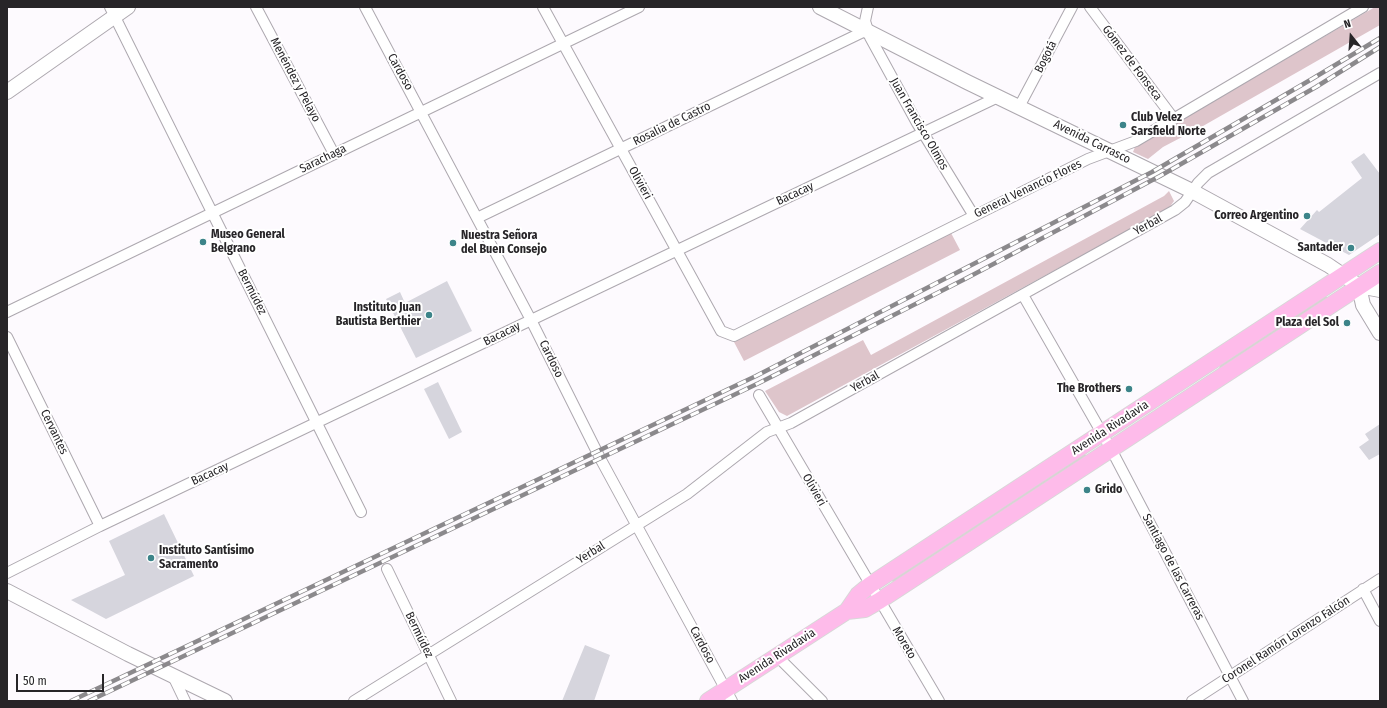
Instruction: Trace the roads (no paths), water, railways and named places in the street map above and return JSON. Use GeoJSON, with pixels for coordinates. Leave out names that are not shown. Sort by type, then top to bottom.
{"type":"FeatureCollection","features":[{"type":"Feature","properties":{"kind":"main road"},"geometry":{"type":"LineString","coordinates":[[7,92],[113,12],[128,7]]}},
{"type":"Feature","properties":{"kind":"main road","name":"Avenida Carrasco"},"geometry":{"type":"LineString","coordinates":[[820,7],[998,97],[1192,192],[1301,250],[1344,275],[1359,286]]}},
{"type":"Feature","properties":{"kind":"main road","name":"Avenida Rivadavia"},"geometry":{"type":"LineString","coordinates":[[708,701],[729,695],[778,657],[847,611],[858,595],[870,585],[1380,251]]}},
{"type":"Feature","properties":{"kind":"main road","name":"Avenida Rivadavia"},"geometry":{"type":"LineString","coordinates":[[847,611],[865,609],[879,601],[1380,273]]}},
{"type":"Feature","properties":{"kind":"main road"},"geometry":{"type":"LineString","coordinates":[[1380,290],[1359,286],[1363,305],[1380,333]]}},
{"type":"Feature","properties":{"kind":"main road"},"geometry":{"type":"LineString","coordinates":[[7,592],[225,701]]}},
{"type":"Feature","properties":{"kind":"street","name":"Menéndez y Pelayo"},"geometry":{"type":"LineString","coordinates":[[256,7],[334,154]]}},
{"type":"Feature","properties":{"kind":"street","name":"Cardoso"},"geometry":{"type":"LineString","coordinates":[[365,7],[531,320],[600,458],[729,695]]}},
{"type":"Feature","properties":{"kind":"street","name":"Olivieri"},"geometry":{"type":"LineString","coordinates":[[543,7],[676,250],[722,331],[729,335]]}},
{"type":"Feature","properties":{"kind":"street","name":"Sarachaga"},"geometry":{"type":"LineString","coordinates":[[7,312],[639,7]]}},
{"type":"Feature","properties":{"kind":"street"},"geometry":{"type":"LineString","coordinates":[[867,30],[865,21],[868,7]]}},
{"type":"Feature","properties":{"kind":"street","name":"Bogotá"},"geometry":{"type":"LineString","coordinates":[[1019,107],[1072,7]]}},
{"type":"Feature","properties":{"kind":"street","name":"Gómez de Fonseca"},"geometry":{"type":"LineString","coordinates":[[1090,7],[1174,119]]}},
{"type":"Feature","properties":{"kind":"street","name":"General Venancio Flores"},"geometry":{"type":"LineString","coordinates":[[729,335],[734,336],[747,330],[1088,159],[1136,141],[1359,8]]}},
{"type":"Feature","properties":{"kind":"street","name":"Bermúdez"},"geometry":{"type":"LineString","coordinates":[[113,12],[361,512]]}},
{"type":"Feature","properties":{"kind":"street","name":"Juan Francisco Olmos"},"geometry":{"type":"LineString","coordinates":[[867,30],[923,133],[974,216]]}},
{"type":"Feature","properties":{"kind":"street","name":"Rosalia de Castro"},"geometry":{"type":"LineString","coordinates":[[477,218],[867,30]]}},
{"type":"Feature","properties":{"kind":"street","name":"Yerbal"},"geometry":{"type":"LineString","coordinates":[[354,701],[687,494],[767,432],[791,423],[1175,210],[1185,202],[1208,173],[1380,73]]}},
{"type":"Feature","properties":{"kind":"street","name":"Bacacay"},"geometry":{"type":"LineString","coordinates":[[7,573],[100,526],[998,97]]}},
{"type":"Feature","properties":{"kind":"street"},"geometry":{"type":"LineString","coordinates":[[1023,295],[1101,433]]}},
{"type":"Feature","properties":{"kind":"street","name":"Cervantes"},"geometry":{"type":"LineString","coordinates":[[7,337],[100,526]]}},
{"type":"Feature","properties":{"kind":"street","name":"Olivieri"},"geometry":{"type":"LineString","coordinates":[[759,396],[870,585]]}},
{"type":"Feature","properties":{"kind":"street","name":"Santiago de las Carreras"},"geometry":{"type":"LineString","coordinates":[[1101,433],[1111,449],[1243,701]]}},
{"type":"Feature","properties":{"kind":"street","name":"Bermúdez"},"geometry":{"type":"LineString","coordinates":[[387,569],[451,701]]}},
{"type":"Feature","properties":{"kind":"street","name":"Coronel Ramón Lorenzo Falcón"},"geometry":{"type":"LineString","coordinates":[[1192,701],[1380,579]]}},
{"type":"Feature","properties":{"kind":"street","name":"Moreto"},"geometry":{"type":"LineString","coordinates":[[870,585],[939,701]]}},
{"type":"Feature","properties":{"kind":"street"},"geometry":{"type":"LineString","coordinates":[[1363,589],[1380,621]]}},
{"type":"Feature","properties":{"kind":"street"},"geometry":{"type":"LineString","coordinates":[[778,657],[822,701]]}},
{"type":"Feature","properties":{"kind":"street"},"geometry":{"type":"LineString","coordinates":[[173,676],[185,701]]}},
{"type":"Feature","properties":{"kind":"railway"},"geometry":{"type":"LineString","coordinates":[[71,701],[756,376],[1152,172],[1380,38]]}},
{"type":"Feature","properties":{"kind":"railway"},"geometry":{"type":"LineString","coordinates":[[89,701],[759,383],[965,279],[1160,176],[1316,87],[1380,47]]}},
{"type":"Feature","properties":{"kind":"place","name":"Club Velez Sarsfield Norte"},"geometry":{"type":"Point","coordinates":[1123,125]}},
{"type":"Feature","properties":{"kind":"place","name":"Correo Argentino"},"geometry":{"type":"Point","coordinates":[1307,216]}},
{"type":"Feature","properties":{"kind":"place","name":"Museo General Belgrano"},"geometry":{"type":"Point","coordinates":[203,242]}},
{"type":"Feature","properties":{"kind":"place","name":"Nuestra Señora del Buen Consejo"},"geometry":{"type":"Point","coordinates":[453,243]}},
{"type":"Feature","properties":{"kind":"place","name":"Santader"},"geometry":{"type":"Point","coordinates":[1351,248]}},
{"type":"Feature","properties":{"kind":"place","name":"Instituto Juan Bautista Berthier"},"geometry":{"type":"Point","coordinates":[429,315]}},
{"type":"Feature","properties":{"kind":"place","name":"Plaza del Sol"},"geometry":{"type":"Point","coordinates":[1347,323]}},
{"type":"Feature","properties":{"kind":"place","name":"The Brothers"},"geometry":{"type":"Point","coordinates":[1129,389]}},
{"type":"Feature","properties":{"kind":"place","name":"Grido"},"geometry":{"type":"Point","coordinates":[1087,490]}},
{"type":"Feature","properties":{"kind":"place","name":"Instituto Santísimo Sacramento"},"geometry":{"type":"Point","coordinates":[151,558]}}]}
